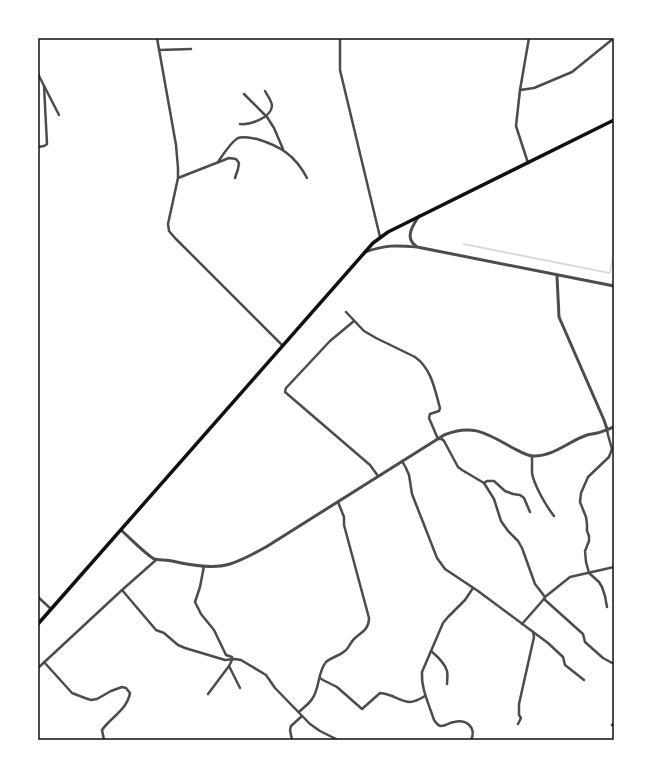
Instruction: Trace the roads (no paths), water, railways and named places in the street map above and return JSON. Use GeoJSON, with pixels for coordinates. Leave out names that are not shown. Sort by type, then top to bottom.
{"type":"FeatureCollection","features":[{"type":"Feature","properties":{"kind":"main road"},"geometry":{"type":"LineString","coordinates":[[38,624],[373,243],[380,237],[419,216],[614,120]]}},
{"type":"Feature","properties":{"kind":"street"},"geometry":{"type":"LineString","coordinates":[[157,38],[176,145],[178,178],[168,224],[170,231],[180,243],[283,346]]}},
{"type":"Feature","properties":{"kind":"street"},"geometry":{"type":"LineString","coordinates":[[340,38],[340,70],[380,237]]}},
{"type":"Feature","properties":{"kind":"street"},"geometry":{"type":"LineString","coordinates":[[528,163],[516,126],[520,90],[529,38]]}},
{"type":"Feature","properties":{"kind":"street"},"geometry":{"type":"LineString","coordinates":[[520,90],[534,88],[572,72],[614,38]]}},
{"type":"Feature","properties":{"kind":"street"},"geometry":{"type":"LineString","coordinates":[[159,50],[191,49]]}},
{"type":"Feature","properties":{"kind":"street"},"geometry":{"type":"LineString","coordinates":[[38,74],[59,115]]}},
{"type":"Feature","properties":{"kind":"street"},"geometry":{"type":"LineString","coordinates":[[38,147],[47,144],[44,86]]}},
{"type":"Feature","properties":{"kind":"street"},"geometry":{"type":"LineString","coordinates":[[240,124],[247,124],[258,120],[266,116],[270,111],[272,103],[265,91]]}},
{"type":"Feature","properties":{"kind":"street"},"geometry":{"type":"LineString","coordinates":[[244,94],[266,116],[274,128],[284,150]]}},
{"type":"Feature","properties":{"kind":"street"},"geometry":{"type":"LineString","coordinates":[[218,162],[236,140],[242,137],[253,138],[268,142],[284,150],[303,170],[307,178]]}},
{"type":"Feature","properties":{"kind":"street"},"geometry":{"type":"LineString","coordinates":[[178,178],[229,158],[236,159],[239,163],[235,178]]}},
{"type":"Feature","properties":{"kind":"street"},"geometry":{"type":"LineString","coordinates":[[417,247],[413,244],[410,235],[412,227],[419,216]]}},
{"type":"Feature","properties":{"kind":"street"},"geometry":{"type":"LineString","coordinates":[[365,252],[385,246],[417,247],[557,276],[614,286]]}},
{"type":"Feature","properties":{"kind":"street"},"geometry":{"type":"LineString","coordinates":[[557,276],[559,317],[604,420],[613,448],[609,457],[588,477],[580,498],[580,502],[586,517],[589,536],[589,541],[585,551],[589,573],[599,582],[606,596],[607,607]]}},
{"type":"Feature","properties":{"kind":"street"},"geometry":{"type":"LineString","coordinates":[[346,312],[364,331],[415,357],[421,361],[427,369],[431,377],[440,408],[439,411],[430,414],[429,418],[438,439]]}},
{"type":"Feature","properties":{"kind":"street"},"geometry":{"type":"LineString","coordinates":[[354,321],[330,341],[286,388],[285,392],[370,465],[378,476]]}},
{"type":"Feature","properties":{"kind":"street"},"geometry":{"type":"LineString","coordinates":[[121,530],[156,560],[190,565],[218,566],[229,564],[247,558],[266,547],[448,433],[471,430],[487,434],[520,452],[532,456],[549,453],[588,435],[614,427]]}},
{"type":"Feature","properties":{"kind":"street"},"geometry":{"type":"LineString","coordinates":[[438,439],[442,439],[444,441],[458,467],[484,483],[494,499],[501,521],[522,548],[535,584],[545,598],[583,634],[585,642],[603,658],[614,664]]}},
{"type":"Feature","properties":{"kind":"street"},"geometry":{"type":"LineString","coordinates":[[532,456],[532,472],[534,478],[544,500],[554,516]]}},
{"type":"Feature","properties":{"kind":"street"},"geometry":{"type":"LineString","coordinates":[[402,461],[409,475],[412,494],[437,558],[445,569],[533,631],[563,658],[565,665],[584,680]]}},
{"type":"Feature","properties":{"kind":"street"},"geometry":{"type":"LineString","coordinates":[[484,483],[487,481],[494,481],[505,491],[520,495],[524,498],[530,512]]}},
{"type":"Feature","properties":{"kind":"street"},"geometry":{"type":"LineString","coordinates":[[299,712],[313,699],[320,672],[325,664],[330,658],[344,652],[369,623],[369,618],[344,525],[344,517],[338,502]]}},
{"type":"Feature","properties":{"kind":"street"},"geometry":{"type":"LineString","coordinates":[[38,668],[156,560]]}},
{"type":"Feature","properties":{"kind":"street"},"geometry":{"type":"LineString","coordinates":[[204,565],[200,587],[195,602],[201,614],[214,630],[226,655],[232,657],[232,660]]}},
{"type":"Feature","properties":{"kind":"street"},"geometry":{"type":"LineString","coordinates":[[522,624],[545,598],[570,577],[614,567]]}},
{"type":"Feature","properties":{"kind":"street"},"geometry":{"type":"LineString","coordinates":[[471,740],[473,733],[472,728],[462,721],[454,721],[443,726],[436,723],[425,696],[422,672],[443,624],[465,600],[473,588]]}},
{"type":"Feature","properties":{"kind":"street"},"geometry":{"type":"LineString","coordinates":[[122,590],[156,630],[164,633],[178,645],[185,648],[225,660],[241,660],[266,675],[275,688],[314,727],[338,740]]}},
{"type":"Feature","properties":{"kind":"street"},"geometry":{"type":"LineString","coordinates":[[38,597],[51,609]]}},
{"type":"Feature","properties":{"kind":"street"},"geometry":{"type":"LineString","coordinates":[[518,724],[520,718],[519,704],[534,637],[533,631]]}},
{"type":"Feature","properties":{"kind":"street"},"geometry":{"type":"LineString","coordinates":[[431,651],[446,667],[448,672],[446,684]]}},
{"type":"Feature","properties":{"kind":"street"},"geometry":{"type":"LineString","coordinates":[[208,694],[232,660]]}},
{"type":"Feature","properties":{"kind":"street"},"geometry":{"type":"LineString","coordinates":[[44,662],[72,693],[91,700],[97,699],[122,687],[129,690],[129,698],[116,716],[102,730],[104,740]]}},
{"type":"Feature","properties":{"kind":"street"},"geometry":{"type":"LineString","coordinates":[[228,666],[240,688]]}},
{"type":"Feature","properties":{"kind":"street"},"geometry":{"type":"LineString","coordinates":[[319,677],[336,687],[362,709],[380,693],[384,693],[406,703],[425,696]]}},
{"type":"Feature","properties":{"kind":"street"},"geometry":{"type":"LineString","coordinates":[[292,740],[290,730],[291,726],[302,716]]}}]}
